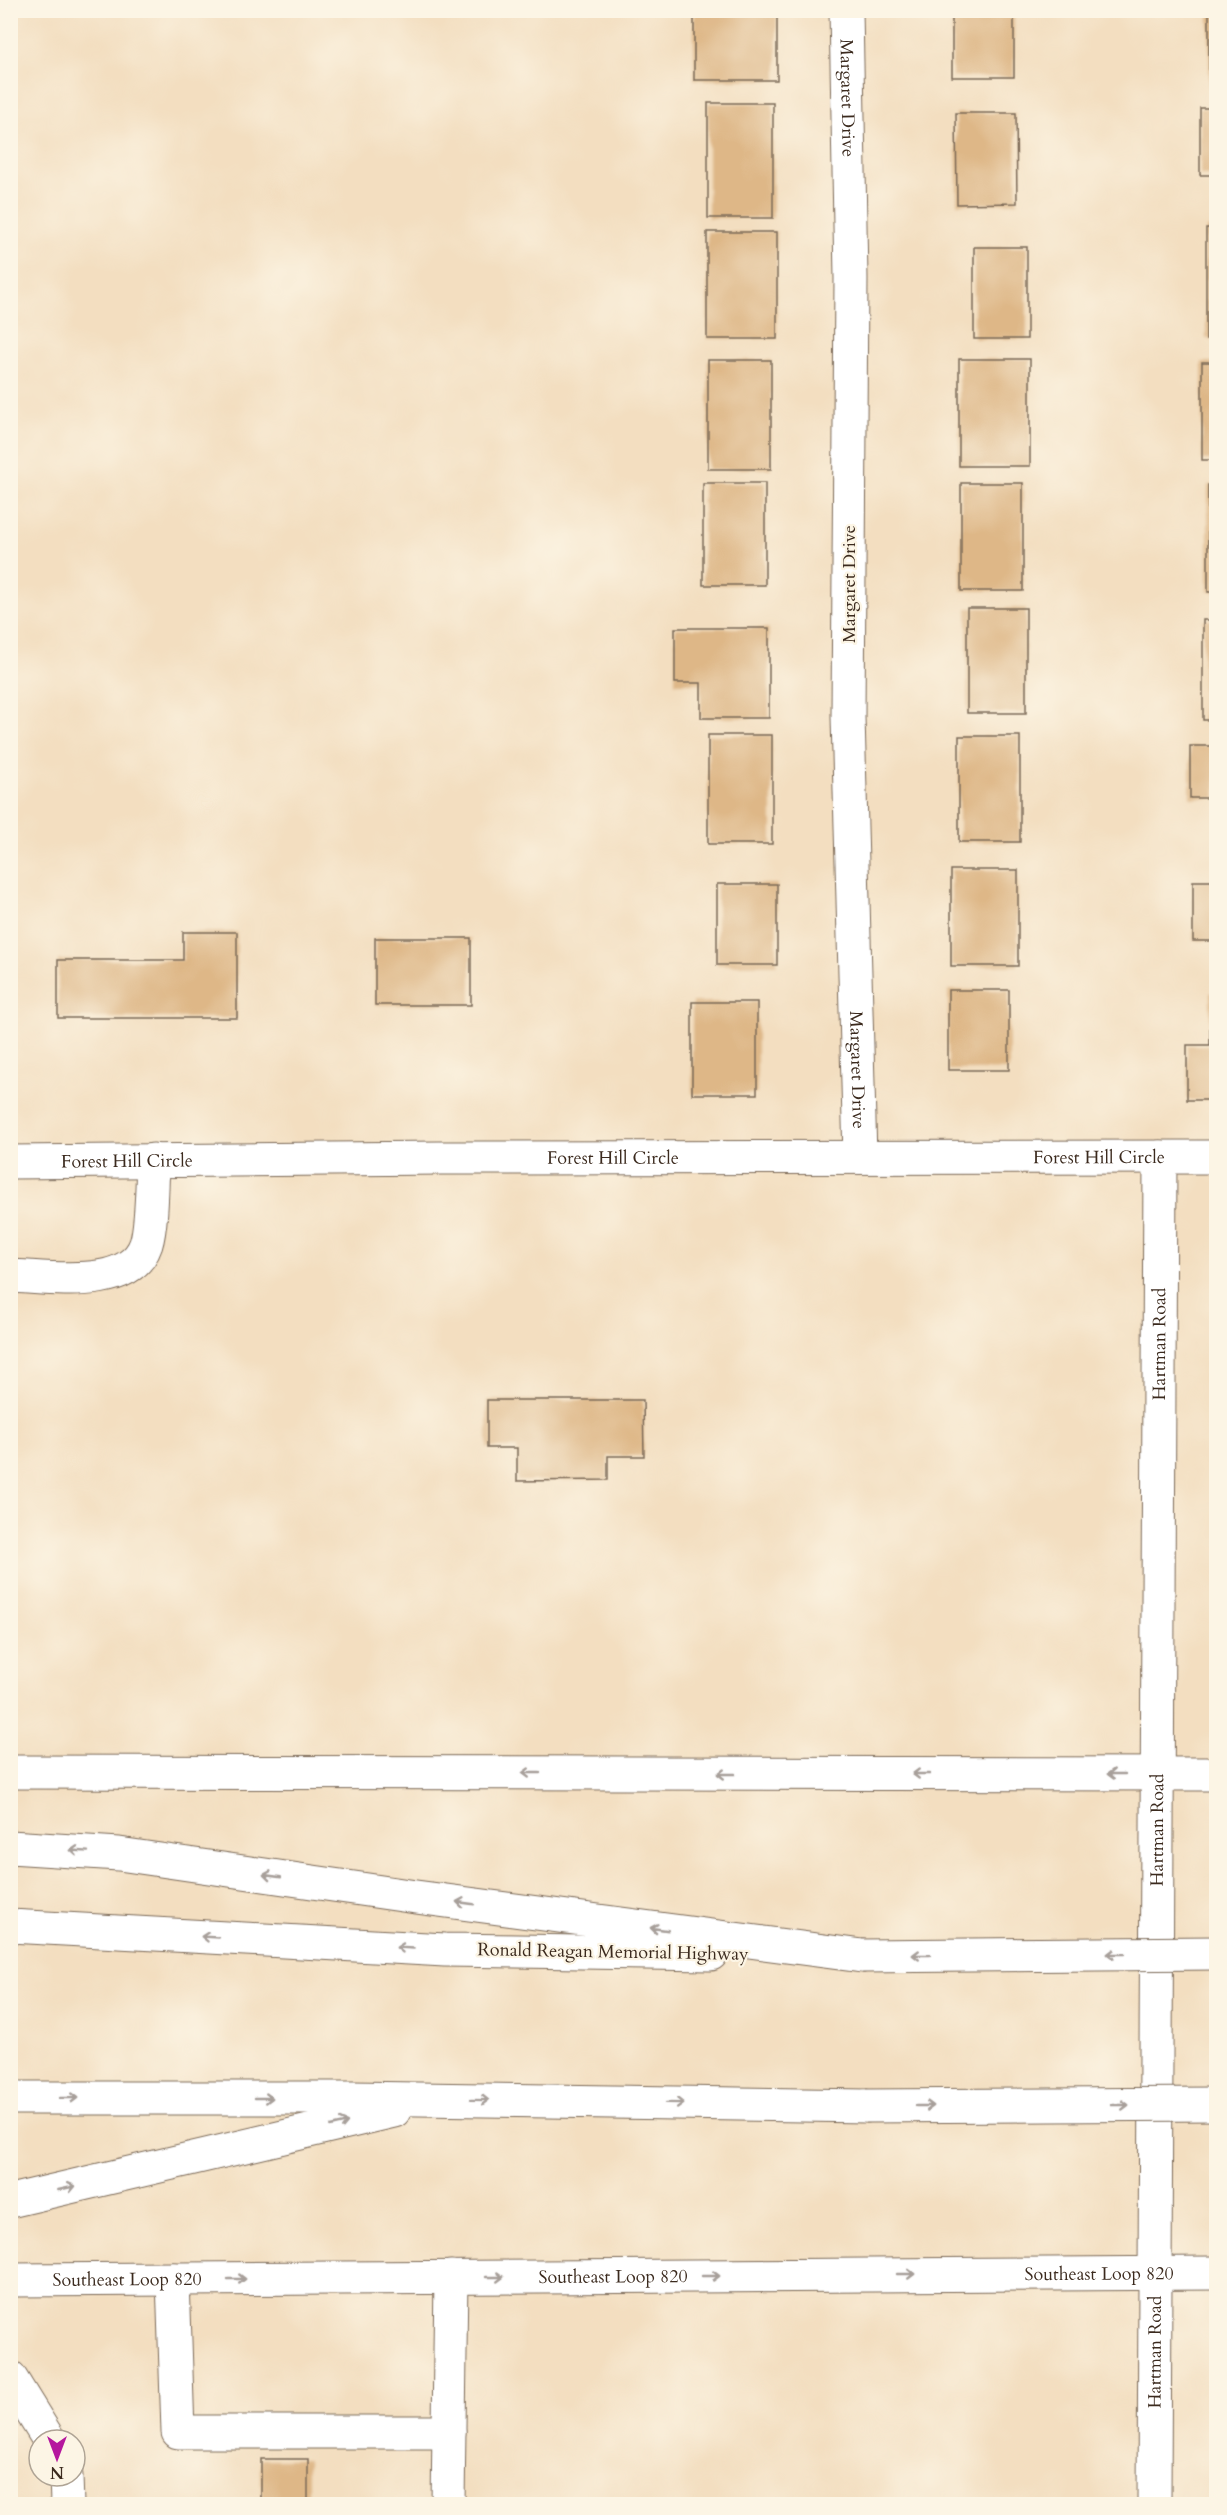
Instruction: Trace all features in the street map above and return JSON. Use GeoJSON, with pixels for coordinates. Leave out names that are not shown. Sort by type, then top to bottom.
{"type":"FeatureCollection","features":[{"type":"Feature","properties":{"kind":"main road","name":"Margaret Drive"},"geometry":{"type":"LineString","coordinates":[[846,10],[851,278],[849,717],[860,1157]]}},
{"type":"Feature","properties":{"kind":"main road","name":"Hartman Road"},"geometry":{"type":"LineString","coordinates":[[1154,2505],[1160,1157]]}},
{"type":"Feature","properties":{"kind":"main road","name":"Forest Hill Circle"},"geometry":{"type":"LineString","coordinates":[[10,1162],[1216,1157]]}},
{"type":"Feature","properties":{"kind":"main road"},"geometry":{"type":"LineString","coordinates":[[10,1276],[101,1278],[127,1268],[140,1257],[146,1243],[153,1160]]}},
{"type":"Feature","properties":{"kind":"main road"},"geometry":{"type":"LineString","coordinates":[[10,1772],[1216,1774]]}},
{"type":"Feature","properties":{"kind":"main road"},"geometry":{"type":"LineString","coordinates":[[10,1847],[119,1854],[862,1956]]}},
{"type":"Feature","properties":{"kind":"main road","name":"Ronald Reagan Memorial Highway"},"geometry":{"type":"LineString","coordinates":[[10,1926],[445,1950],[862,1956],[1216,1953]]}},
{"type":"Feature","properties":{"kind":"main road"},"geometry":{"type":"LineString","coordinates":[[10,2098],[444,2099],[866,2106],[1216,2104]]}},
{"type":"Feature","properties":{"kind":"main road"},"geometry":{"type":"LineString","coordinates":[[10,2201],[444,2099]]}},
{"type":"Feature","properties":{"kind":"main road","name":"Southeast Loop 820"},"geometry":{"type":"LineString","coordinates":[[10,2280],[1216,2273]]}},
{"type":"Feature","properties":{"kind":"main road"},"geometry":{"type":"LineString","coordinates":[[448,2505],[451,2277]]}},
{"type":"Feature","properties":{"kind":"main road"},"geometry":{"type":"LineString","coordinates":[[173,2279],[178,2432],[449,2432]]}},
{"type":"Feature","properties":{"kind":"main road"},"geometry":{"type":"LineString","coordinates":[[10,2377],[42,2428]]}},
{"type":"Feature","properties":{"kind":"main road"},"geometry":{"type":"LineString","coordinates":[[66,2488],[67,2505]]}},
{"type":"Feature","properties":{"kind":"building"},"geometry":{"type":"Polygon","coordinates":[[[694,10],[777,10],[777,80],[694,80],[694,10]]]}},
{"type":"Feature","properties":{"kind":"building"},"geometry":{"type":"Polygon","coordinates":[[[952,10],[1014,10],[1014,77],[952,77],[952,10]]]}},
{"type":"Feature","properties":{"kind":"building"},"geometry":{"type":"Polygon","coordinates":[[[1209,10],[1216,10],[1216,88],[1209,88],[1209,10]]]}},
{"type":"Feature","properties":{"kind":"building"},"geometry":{"type":"Polygon","coordinates":[[[708,103],[773,103],[773,218],[708,218],[708,103]]]}},
{"type":"Feature","properties":{"kind":"building"},"geometry":{"type":"Polygon","coordinates":[[[1200,108],[1216,108],[1216,175],[1200,175],[1200,108]]]}},
{"type":"Feature","properties":{"kind":"building"},"geometry":{"type":"Polygon","coordinates":[[[956,113],[1016,113],[1017,203],[957,204],[956,113]]]}},
{"type":"Feature","properties":{"kind":"building"},"geometry":{"type":"Polygon","coordinates":[[[1206,228],[1216,228],[1216,339],[1206,339],[1206,228]]]}},
{"type":"Feature","properties":{"kind":"building"},"geometry":{"type":"Polygon","coordinates":[[[707,232],[777,232],[777,339],[707,339],[707,232]]]}},
{"type":"Feature","properties":{"kind":"building"},"geometry":{"type":"Polygon","coordinates":[[[974,247],[1027,247],[1027,339],[974,339],[974,247]]]}},
{"type":"Feature","properties":{"kind":"building"},"geometry":{"type":"Polygon","coordinates":[[[959,359],[1030,359],[1030,466],[959,466],[959,359]]]}},
{"type":"Feature","properties":{"kind":"building"},"geometry":{"type":"Polygon","coordinates":[[[708,360],[771,360],[771,469],[708,469],[708,360]]]}},
{"type":"Feature","properties":{"kind":"building"},"geometry":{"type":"Polygon","coordinates":[[[1202,362],[1216,362],[1216,460],[1202,460],[1202,362]]]}},
{"type":"Feature","properties":{"kind":"building"},"geometry":{"type":"Polygon","coordinates":[[[703,483],[765,483],[765,585],[703,585],[703,483]]]}},
{"type":"Feature","properties":{"kind":"building"},"geometry":{"type":"Polygon","coordinates":[[[961,483],[1023,483],[1023,591],[961,591],[961,483]]]}},
{"type":"Feature","properties":{"kind":"building"},"geometry":{"type":"Polygon","coordinates":[[[1208,485],[1216,485],[1216,592],[1208,592],[1208,485]]]}},
{"type":"Feature","properties":{"kind":"building"},"geometry":{"type":"Polygon","coordinates":[[[967,608],[1026,608],[1026,713],[967,713],[967,608]]]}},
{"type":"Feature","properties":{"kind":"building"},"geometry":{"type":"Polygon","coordinates":[[[1203,620],[1216,620],[1216,720],[1203,720],[1203,620]]]}},
{"type":"Feature","properties":{"kind":"building"},"geometry":{"type":"Polygon","coordinates":[[[675,628],[769,628],[769,718],[701,718],[701,683],[675,683],[675,628]]]}},
{"type":"Feature","properties":{"kind":"building"},"geometry":{"type":"Polygon","coordinates":[[[708,735],[772,735],[772,844],[708,844],[708,735]]]}},
{"type":"Feature","properties":{"kind":"building"},"geometry":{"type":"Polygon","coordinates":[[[959,736],[1020,736],[1020,842],[959,842],[959,736]]]}},
{"type":"Feature","properties":{"kind":"building"},"geometry":{"type":"Polygon","coordinates":[[[1190,746],[1216,746],[1216,798],[1190,798],[1190,746]]]}},
{"type":"Feature","properties":{"kind":"building"},"geometry":{"type":"Polygon","coordinates":[[[951,870],[1018,870],[1018,966],[951,966],[951,870]]]}},
{"type":"Feature","properties":{"kind":"building"},"geometry":{"type":"Polygon","coordinates":[[[1193,881],[1216,881],[1216,941],[1193,941],[1193,881]]]}},
{"type":"Feature","properties":{"kind":"building"},"geometry":{"type":"Polygon","coordinates":[[[717,884],[777,884],[777,965],[717,965],[717,884]]]}},
{"type":"Feature","properties":{"kind":"building"},"geometry":{"type":"Polygon","coordinates":[[[183,932],[237,932],[237,1018],[58,1018],[58,960],[183,960],[183,932]]]}},
{"type":"Feature","properties":{"kind":"building"},"geometry":{"type":"Polygon","coordinates":[[[375,938],[471,938],[471,1005],[375,1005],[375,938]]]}},
{"type":"Feature","properties":{"kind":"building"},"geometry":{"type":"Polygon","coordinates":[[[948,990],[1009,990],[1009,1070],[948,1070],[948,990]]]}},
{"type":"Feature","properties":{"kind":"building"},"geometry":{"type":"Polygon","coordinates":[[[1210,993],[1216,993],[1216,1100],[1187,1100],[1187,1045],[1210,1045],[1210,993]]]}},
{"type":"Feature","properties":{"kind":"building"},"geometry":{"type":"Polygon","coordinates":[[[692,1002],[757,1002],[757,1094],[692,1094],[692,1002]]]}},
{"type":"Feature","properties":{"kind":"building"},"geometry":{"type":"Polygon","coordinates":[[[487,1400],[643,1400],[644,1456],[608,1456],[608,1480],[517,1481],[517,1448],[487,1448],[487,1400]]]}},
{"type":"Feature","properties":{"kind":"building"},"geometry":{"type":"Polygon","coordinates":[[[261,2459],[308,2459],[308,2504],[261,2504],[261,2459]]]}}]}
